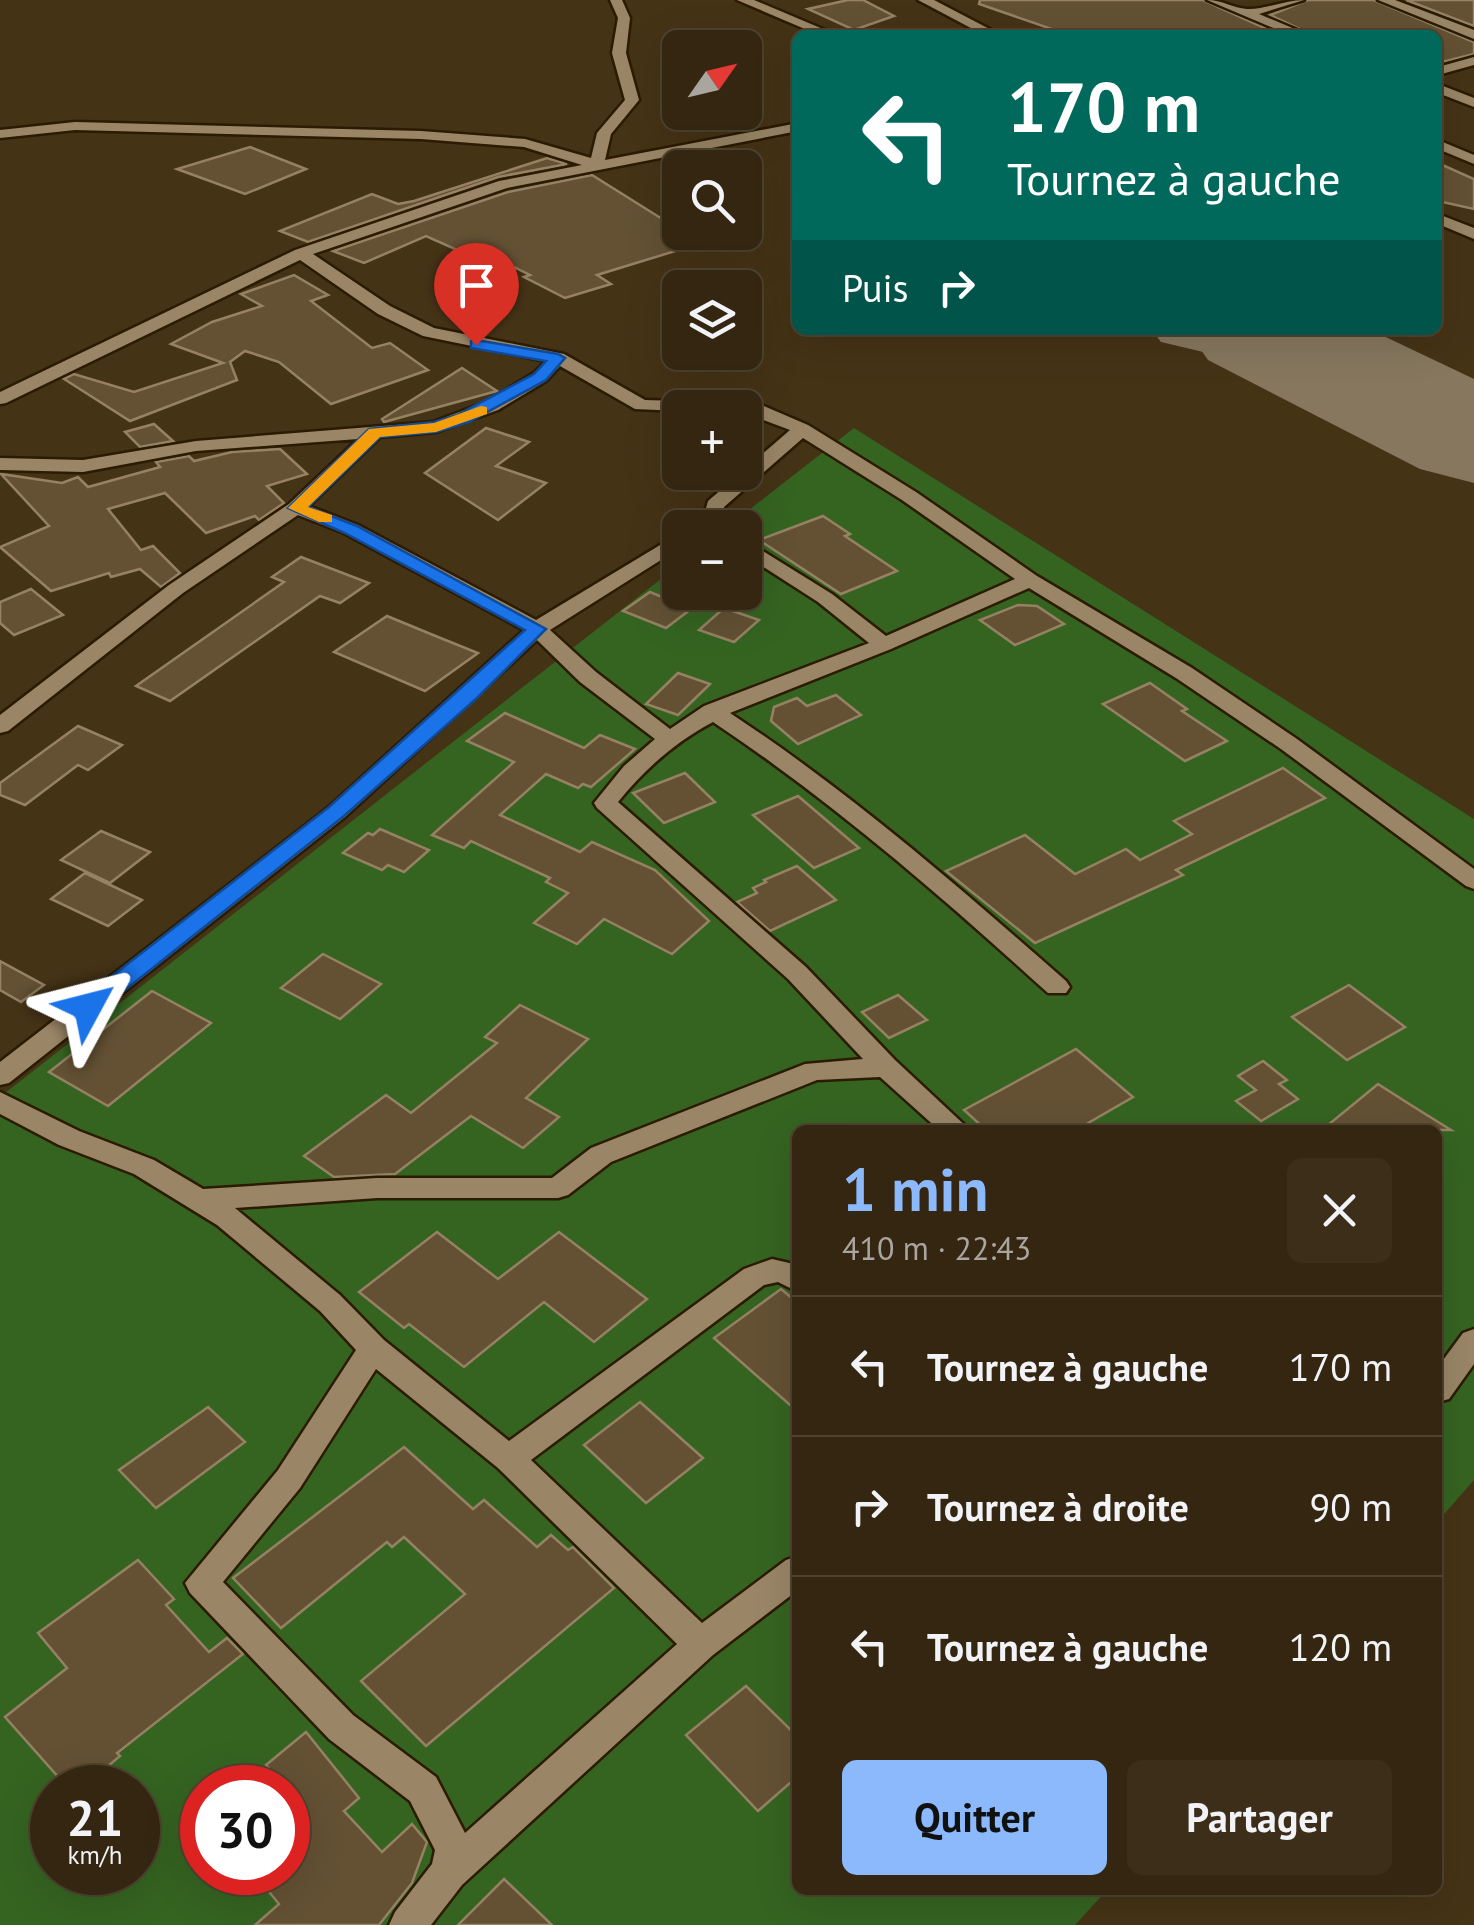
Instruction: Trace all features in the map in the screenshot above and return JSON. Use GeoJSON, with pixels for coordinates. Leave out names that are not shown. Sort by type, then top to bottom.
{"type":"FeatureCollection","features":[{"type":"Feature","properties":{"kind":"street"},"geometry":{"type":"LineString","coordinates":[[597,164],[604,133],[632,100],[619,54],[624,18],[616,0]]}},
{"type":"Feature","properties":{"kind":"street"},"geometry":{"type":"LineString","coordinates":[[743,0],[818,30]]}},
{"type":"Feature","properties":{"kind":"street"},"geometry":{"type":"LineString","coordinates":[[924,0],[984,30]]}},
{"type":"Feature","properties":{"kind":"street"},"geometry":{"type":"LineString","coordinates":[[1214,0],[1289,30]]}},
{"type":"Feature","properties":{"kind":"street"},"geometry":{"type":"LineString","coordinates":[[1246,13],[1298,0]]}},
{"type":"Feature","properties":{"kind":"street"},"geometry":{"type":"LineString","coordinates":[[1384,0],[1474,35]]}},
{"type":"Feature","properties":{"kind":"street"},"geometry":{"type":"LineString","coordinates":[[1442,69],[1474,60]]}},
{"type":"Feature","properties":{"kind":"street"},"geometry":{"type":"LineString","coordinates":[[1442,90],[1474,103]]}},
{"type":"Feature","properties":{"kind":"street"},"geometry":{"type":"LineString","coordinates":[[0,134],[75,126],[392,134],[525,143],[597,164]]}},
{"type":"Feature","properties":{"kind":"street"},"geometry":{"type":"LineString","coordinates":[[0,399],[301,253],[504,184],[792,128]]}},
{"type":"Feature","properties":{"kind":"street"},"geometry":{"type":"LineString","coordinates":[[1442,146],[1474,160]]}},
{"type":"Feature","properties":{"kind":"street"},"geometry":{"type":"LineString","coordinates":[[1442,220],[1474,234]]}},
{"type":"Feature","properties":{"kind":"street"},"geometry":{"type":"LineString","coordinates":[[301,253],[384,310],[430,332],[558,358],[641,405],[758,408],[802,428],[1030,580],[1184,673],[1289,744],[1474,881]]}},
{"type":"Feature","properties":{"kind":"street"},"geometry":{"type":"LineString","coordinates":[[0,464],[83,466],[196,446],[436,427],[463,418],[540,377],[558,358]]}},
{"type":"Feature","properties":{"kind":"street"},"geometry":{"type":"LineString","coordinates":[[713,510],[802,428]]}},
{"type":"Feature","properties":{"kind":"street"},"geometry":{"type":"LineString","coordinates":[[0,726],[176,589],[296,508],[375,432]]}},
{"type":"Feature","properties":{"kind":"street"},"geometry":{"type":"LineString","coordinates":[[296,508],[351,530],[536,629],[588,677],[668,738]]}},
{"type":"Feature","properties":{"kind":"street"},"geometry":{"type":"LineString","coordinates":[[0,1076],[336,812],[470,694],[536,629],[662,551]]}},
{"type":"Feature","properties":{"kind":"street"},"geometry":{"type":"LineString","coordinates":[[762,557],[825,598],[884,645]]}},
{"type":"Feature","properties":{"kind":"street"},"geometry":{"type":"LineString","coordinates":[[950,1125],[886,1067],[797,973],[604,804],[623,777],[668,738],[712,711],[766,686],[884,645],[1030,580]]}},
{"type":"Feature","properties":{"kind":"street"},"geometry":{"type":"LineString","coordinates":[[712,711],[777,752],[918,862],[1056,988]]}},
{"type":"Feature","properties":{"kind":"street"},"geometry":{"type":"LineString","coordinates":[[199,1200],[378,1188],[558,1188],[601,1154],[814,1071],[886,1067]]}},
{"type":"Feature","properties":{"kind":"street"},"geometry":{"type":"LineString","coordinates":[[0,1102],[69,1138],[144,1167],[227,1218],[330,1303],[373,1349],[509,1460],[702,1644]]}},
{"type":"Feature","properties":{"kind":"street"},"geometry":{"type":"LineString","coordinates":[[509,1460],[754,1277],[771,1269],[792,1276]]}},
{"type":"Feature","properties":{"kind":"street"},"geometry":{"type":"LineString","coordinates":[[1442,1385],[1474,1341]]}},
{"type":"Feature","properties":{"kind":"street"},"geometry":{"type":"LineString","coordinates":[[373,1349],[289,1479],[202,1582],[341,1727],[424,1789],[454,1849],[449,1872]]}},
{"type":"Feature","properties":{"kind":"street"},"geometry":{"type":"LineString","coordinates":[[408,1925],[449,1872],[702,1644],[792,1575]]}},
{"type":"Feature","properties":{"kind":"green space"},"geometry":{"type":"Polygon","coordinates":[[[854,428],[1474,819],[1474,1480],[1442,1516],[1442,1125],[792,1125],[792,1895],[1102,1895],[1075,1925],[0,1925],[0,1097],[662,578],[662,610],[762,610],[762,510],[749,510],[854,428]]]}},
{"type":"Feature","properties":{"kind":"building"},"geometry":{"type":"Polygon","coordinates":[[[863,0],[894,16],[854,30],[808,9],[863,0]]]}},
{"type":"Feature","properties":{"kind":"building"},"geometry":{"type":"Polygon","coordinates":[[[980,0],[1203,0],[1269,30],[1054,30],[979,4],[980,0]]]}},
{"type":"Feature","properties":{"kind":"building"},"geometry":{"type":"Polygon","coordinates":[[[1308,0],[1374,0],[1474,42],[1474,54],[1442,62],[1442,30],[1302,30],[1270,15],[1308,0]]]}},
{"type":"Feature","properties":{"kind":"building"},"geometry":{"type":"Polygon","coordinates":[[[1406,0],[1474,0],[1474,26],[1406,0]]]}},
{"type":"Feature","properties":{"kind":"building"},"geometry":{"type":"Polygon","coordinates":[[[250,147],[306,169],[245,194],[177,169],[250,147]]]}},
{"type":"Feature","properties":{"kind":"building"},"geometry":{"type":"Polygon","coordinates":[[[547,158],[567,164],[498,177],[308,242],[280,231],[372,194],[398,204],[414,201],[547,158]]]}},
{"type":"Feature","properties":{"kind":"building"},"geometry":{"type":"Polygon","coordinates":[[[1442,165],[1474,179],[1474,209],[1442,202],[1442,165]]]}},
{"type":"Feature","properties":{"kind":"building"},"geometry":{"type":"Polygon","coordinates":[[[592,175],[662,219],[662,250],[678,250],[597,275],[611,284],[565,298],[524,277],[530,275],[469,245],[457,250],[426,236],[364,263],[333,251],[508,192],[592,175]]]}},
{"type":"Feature","properties":{"kind":"building"},"geometry":{"type":"Polygon","coordinates":[[[294,275],[328,295],[311,301],[372,348],[390,343],[428,370],[331,404],[279,362],[245,351],[230,362],[237,380],[130,421],[64,379],[74,374],[134,392],[223,363],[171,344],[212,322],[262,306],[241,294],[294,275]]]}},
{"type":"Feature","properties":{"kind":"building"},"geometry":{"type":"Polygon","coordinates":[[[462,368],[497,391],[384,422],[382,419],[462,368]]]}},
{"type":"Feature","properties":{"kind":"building"},"geometry":{"type":"Polygon","coordinates":[[[154,424],[173,441],[140,447],[125,432],[154,424]]]}},
{"type":"Feature","properties":{"kind":"building"},"geometry":{"type":"Polygon","coordinates":[[[486,428],[529,442],[496,466],[546,483],[498,520],[425,473],[486,428]]]}},
{"type":"Feature","properties":{"kind":"building"},"geometry":{"type":"Polygon","coordinates":[[[280,449],[307,474],[267,486],[284,503],[259,520],[255,516],[206,533],[165,493],[108,509],[141,550],[153,546],[180,573],[161,587],[140,569],[111,577],[109,573],[51,591],[0,547],[49,526],[1,474],[62,483],[78,477],[88,487],[160,467],[156,462],[280,449]]]}},
{"type":"Feature","properties":{"kind":"building"},"geometry":{"type":"Polygon","coordinates":[[[823,516],[897,571],[841,594],[762,539],[823,516]]]}},
{"type":"Feature","properties":{"kind":"building"},"geometry":{"type":"Polygon","coordinates":[[[301,557],[369,583],[340,603],[320,596],[170,701],[136,686],[284,582],[272,577],[301,557]]]}},
{"type":"Feature","properties":{"kind":"building"},"geometry":{"type":"Polygon","coordinates":[[[31,589],[63,615],[14,635],[0,623],[0,602],[31,589]]]}},
{"type":"Feature","properties":{"kind":"building"},"geometry":{"type":"Polygon","coordinates":[[[650,592],[662,597],[662,610],[690,610],[666,628],[623,611],[650,592]]]}},
{"type":"Feature","properties":{"kind":"building"},"geometry":{"type":"Polygon","coordinates":[[[1018,605],[1037,606],[1064,624],[1015,645],[980,620],[1018,605]]]}},
{"type":"Feature","properties":{"kind":"building"},"geometry":{"type":"Polygon","coordinates":[[[722,610],[759,620],[734,642],[699,630],[722,610]]]}},
{"type":"Feature","properties":{"kind":"building"},"geometry":{"type":"Polygon","coordinates":[[[387,616],[478,653],[425,691],[334,652],[387,616]]]}},
{"type":"Feature","properties":{"kind":"building"},"geometry":{"type":"Polygon","coordinates":[[[678,673],[710,684],[678,715],[646,704],[678,673]]]}},
{"type":"Feature","properties":{"kind":"building"},"geometry":{"type":"Polygon","coordinates":[[[1150,683],[1187,709],[1182,711],[1227,741],[1185,761],[1103,704],[1150,683]]]}},
{"type":"Feature","properties":{"kind":"building"},"geometry":{"type":"Polygon","coordinates":[[[836,695],[861,715],[798,744],[771,721],[774,707],[797,698],[807,706],[836,695]]]}},
{"type":"Feature","properties":{"kind":"building"},"geometry":{"type":"Polygon","coordinates":[[[505,713],[584,748],[600,735],[635,749],[591,787],[583,784],[578,788],[546,774],[500,815],[580,852],[592,842],[655,870],[709,921],[672,954],[604,919],[577,944],[534,923],[568,893],[546,882],[550,878],[471,841],[464,848],[432,835],[514,762],[467,741],[505,713]]]}},
{"type":"Feature","properties":{"kind":"building"},"geometry":{"type":"Polygon","coordinates":[[[78,726],[122,745],[88,770],[78,765],[25,805],[0,795],[0,783],[78,726]]]}},
{"type":"Feature","properties":{"kind":"building"},"geometry":{"type":"Polygon","coordinates":[[[1283,768],[1325,798],[1176,870],[1183,875],[1035,943],[946,871],[1025,835],[1075,874],[1126,849],[1140,860],[1192,834],[1174,821],[1283,768]]]}},
{"type":"Feature","properties":{"kind":"building"},"geometry":{"type":"Polygon","coordinates":[[[685,773],[715,802],[664,823],[633,793],[685,773]]]}},
{"type":"Feature","properties":{"kind":"building"},"geometry":{"type":"Polygon","coordinates":[[[798,796],[859,848],[814,868],[753,815],[798,796]]]}},
{"type":"Feature","properties":{"kind":"building"},"geometry":{"type":"Polygon","coordinates":[[[380,829],[429,850],[404,872],[388,865],[382,870],[343,853],[368,833],[373,835],[380,829]]]}},
{"type":"Feature","properties":{"kind":"building"},"geometry":{"type":"Polygon","coordinates":[[[101,831],[150,852],[110,883],[61,860],[101,831]]]}},
{"type":"Feature","properties":{"kind":"building"},"geometry":{"type":"Polygon","coordinates":[[[797,866],[836,900],[770,931],[737,902],[757,893],[753,888],[764,880],[797,866]]]}},
{"type":"Feature","properties":{"kind":"building"},"geometry":{"type":"Polygon","coordinates":[[[85,873],[142,900],[108,926],[51,899],[85,873]]]}},
{"type":"Feature","properties":{"kind":"building"},"geometry":{"type":"Polygon","coordinates":[[[323,954],[381,984],[340,1019],[281,988],[323,954]]]}},
{"type":"Feature","properties":{"kind":"building"},"geometry":{"type":"Polygon","coordinates":[[[0,961],[44,985],[21,1002],[0,990],[0,961]]]}},
{"type":"Feature","properties":{"kind":"building"},"geometry":{"type":"Polygon","coordinates":[[[1349,985],[1405,1027],[1347,1060],[1292,1017],[1349,985]]]}},
{"type":"Feature","properties":{"kind":"building"},"geometry":{"type":"Polygon","coordinates":[[[152,991],[211,1023],[108,1106],[49,1072],[152,991]]]}},
{"type":"Feature","properties":{"kind":"building"},"geometry":{"type":"Polygon","coordinates":[[[898,995],[927,1020],[889,1038],[862,1012],[898,995]]]}},
{"type":"Feature","properties":{"kind":"building"},"geometry":{"type":"Polygon","coordinates":[[[520,1005],[588,1039],[526,1098],[559,1117],[523,1148],[471,1116],[395,1174],[334,1177],[304,1156],[386,1095],[411,1113],[497,1043],[485,1037],[520,1005]]]}},
{"type":"Feature","properties":{"kind":"building"},"geometry":{"type":"Polygon","coordinates":[[[1076,1049],[1133,1097],[1085,1125],[980,1125],[964,1110],[1076,1049]]]}},
{"type":"Feature","properties":{"kind":"building"},"geometry":{"type":"Polygon","coordinates":[[[1263,1061],[1287,1080],[1279,1084],[1298,1099],[1261,1121],[1236,1101],[1256,1090],[1238,1076],[1263,1061]]]}},
{"type":"Feature","properties":{"kind":"building"},"geometry":{"type":"Polygon","coordinates":[[[1378,1084],[1451,1130],[1442,1130],[1442,1125],[1328,1125],[1378,1084]]]}},
{"type":"Feature","properties":{"kind":"building"},"geometry":{"type":"Polygon","coordinates":[[[437,1232],[498,1279],[559,1232],[647,1299],[594,1342],[544,1302],[464,1367],[409,1324],[404,1328],[359,1292],[437,1232]]]}},
{"type":"Feature","properties":{"kind":"building"},"geometry":{"type":"Polygon","coordinates":[[[781,1289],[792,1298],[792,1407],[714,1338],[781,1289]]]}},
{"type":"Feature","properties":{"kind":"building"},"geometry":{"type":"Polygon","coordinates":[[[640,1402],[703,1458],[646,1503],[584,1445],[640,1402]]]}},
{"type":"Feature","properties":{"kind":"building"},"geometry":{"type":"Polygon","coordinates":[[[208,1407],[245,1442],[156,1508],[119,1470],[208,1407]]]}},
{"type":"Feature","properties":{"kind":"building"},"geometry":{"type":"Polygon","coordinates":[[[404,1447],[473,1509],[484,1500],[537,1547],[551,1535],[568,1550],[573,1547],[614,1588],[426,1746],[361,1681],[465,1594],[404,1537],[392,1547],[387,1542],[281,1628],[233,1578],[404,1447]]]}},
{"type":"Feature","properties":{"kind":"building"},"geometry":{"type":"Polygon","coordinates":[[[138,1560],[174,1599],[166,1605],[209,1652],[227,1638],[243,1654],[117,1753],[120,1756],[109,1765],[48,1765],[5,1717],[67,1668],[38,1633],[138,1560]]]}},
{"type":"Feature","properties":{"kind":"building"},"geometry":{"type":"Polygon","coordinates":[[[746,1686],[792,1731],[792,1781],[758,1811],[686,1735],[746,1686]]]}},
{"type":"Feature","properties":{"kind":"building"},"geometry":{"type":"Polygon","coordinates":[[[306,1732],[359,1798],[344,1811],[382,1852],[412,1824],[427,1842],[412,1883],[379,1925],[255,1925],[279,1904],[272,1895],[310,1895],[310,1765],[266,1765],[306,1732]]]}},
{"type":"Feature","properties":{"kind":"building"},"geometry":{"type":"Polygon","coordinates":[[[504,1879],[552,1925],[458,1925],[504,1879]]]}},
{"type":"Feature","properties":{"kind":"taxiway"},"geometry":{"type":"LineString","coordinates":[[1203,335],[1266,349],[1349,375]]}},
{"type":"Feature","properties":{"kind":"runway"},"geometry":{"type":"LineString","coordinates":[[1268,335],[1474,437]]}},
{"type":"Feature","properties":{"kind":"slow traffic"},"geometry":{"type":"LineString","coordinates":[[326,519],[296,508],[375,432],[436,427],[481,411]]}},
{"type":"Feature","properties":{"kind":"route"},"geometry":{"type":"LineString","coordinates":[[88,1007],[336,812],[470,694],[536,629],[351,530],[296,508],[375,432],[436,427],[463,418],[492,406],[540,377],[558,358],[476,345]]}}]}
